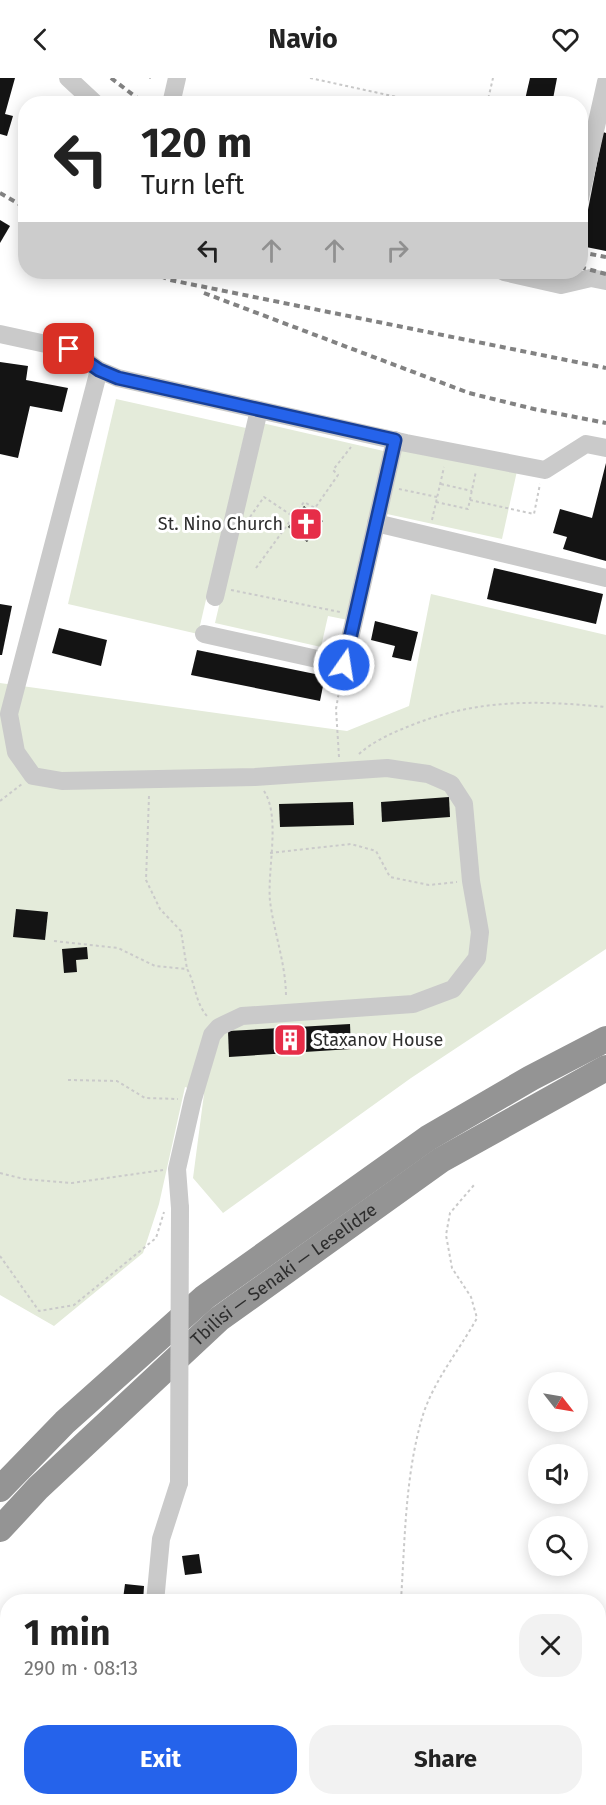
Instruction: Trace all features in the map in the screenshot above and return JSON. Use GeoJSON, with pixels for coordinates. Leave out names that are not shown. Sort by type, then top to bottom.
{"type":"FeatureCollection","features":[{"type":"Feature","properties":{"kind":"highway","name":"Tbilisi — Senaki — Leselidze"},"geometry":{"type":"LineString","coordinates":[[0,1489],[65,1422],[205,1297],[428,1138],[531,1078],[606,1040]]}},
{"type":"Feature","properties":{"kind":"highway","name":"Tbilisi — Senaki — Leselidze"},"geometry":{"type":"LineString","coordinates":[[0,1529],[38,1488],[219,1319],[441,1160],[606,1068]]}},
{"type":"Feature","properties":{"kind":"street"},"geometry":{"type":"LineString","coordinates":[[68,78],[87,96]]}},
{"type":"Feature","properties":{"kind":"street"},"geometry":{"type":"LineString","coordinates":[[173,96],[177,78]]}},
{"type":"Feature","properties":{"kind":"street"},"geometry":{"type":"LineString","coordinates":[[588,162],[606,82]]}},
{"type":"Feature","properties":{"kind":"street"},"geometry":{"type":"LineString","coordinates":[[588,278],[606,282]]}},
{"type":"Feature","properties":{"kind":"street"},"geometry":{"type":"LineString","coordinates":[[0,334],[69,349],[99,370],[118,378],[395,440],[545,470],[586,444],[606,448]]}},
{"type":"Feature","properties":{"kind":"street"},"geometry":{"type":"LineString","coordinates":[[99,370],[9,714],[16,752],[33,776],[62,781],[255,777],[387,768],[428,774],[451,784],[464,804],[471,881],[480,932],[477,958],[453,988],[413,1004],[242,1016],[219,1027],[212,1035],[193,1099],[177,1169],[173,1208],[179,1483],[161,1539],[156,1594]]}},
{"type":"Feature","properties":{"kind":"street"},"geometry":{"type":"LineString","coordinates":[[217,592],[259,410]]}},
{"type":"Feature","properties":{"kind":"street"},"geometry":{"type":"LineString","coordinates":[[204,634],[344,665],[395,440]]}},
{"type":"Feature","properties":{"kind":"street"},"geometry":{"type":"LineString","coordinates":[[376,523],[606,578]]}},
{"type":"Feature","properties":{"kind":"path"},"geometry":{"type":"LineString","coordinates":[[310,78],[392,96]]}},
{"type":"Feature","properties":{"kind":"path"},"geometry":{"type":"LineString","coordinates":[[490,96],[493,78]]}},
{"type":"Feature","properties":{"kind":"path"},"geometry":{"type":"LineString","coordinates":[[256,568],[304,502],[315,508],[338,475],[333,470],[354,442]]}},
{"type":"Feature","properties":{"kind":"path"},"geometry":{"type":"LineString","coordinates":[[429,536],[446,461]]}},
{"type":"Feature","properties":{"kind":"path"},"geometry":{"type":"LineString","coordinates":[[436,502],[468,509],[477,468]]}},
{"type":"Feature","properties":{"kind":"path"},"geometry":{"type":"LineString","coordinates":[[470,500],[534,514],[545,470]]}},
{"type":"Feature","properties":{"kind":"path"},"geometry":{"type":"LineString","coordinates":[[441,484],[472,491]]}},
{"type":"Feature","properties":{"kind":"path"},"geometry":{"type":"LineString","coordinates":[[384,485],[437,497]]}},
{"type":"Feature","properties":{"kind":"path"},"geometry":{"type":"LineString","coordinates":[[247,521],[264,497],[294,517]]}},
{"type":"Feature","properties":{"kind":"path"},"geometry":{"type":"LineString","coordinates":[[217,592],[355,615]]}},
{"type":"Feature","properties":{"kind":"path"},"geometry":{"type":"LineString","coordinates":[[340,772],[336,709],[344,665]]}},
{"type":"Feature","properties":{"kind":"path"},"geometry":{"type":"LineString","coordinates":[[340,772],[364,750],[398,731],[442,712],[500,702],[606,707]]}},
{"type":"Feature","properties":{"kind":"path"},"geometry":{"type":"LineString","coordinates":[[0,801],[33,776]]}},
{"type":"Feature","properties":{"kind":"path"},"geometry":{"type":"LineString","coordinates":[[255,777],[267,795],[273,822],[270,853],[273,868],[270,900],[286,980],[286,1012]]}},
{"type":"Feature","properties":{"kind":"path"},"geometry":{"type":"LineString","coordinates":[[149,778],[146,880],[160,909],[181,930],[186,969],[194,981],[200,1009],[219,1027]]}},
{"type":"Feature","properties":{"kind":"path"},"geometry":{"type":"LineString","coordinates":[[270,853],[351,844],[376,852],[390,877],[429,885],[471,881]]}},
{"type":"Feature","properties":{"kind":"path"},"geometry":{"type":"LineString","coordinates":[[54,941],[118,948],[155,966],[186,969]]}},
{"type":"Feature","properties":{"kind":"path"},"geometry":{"type":"LineString","coordinates":[[68,1080],[117,1081],[145,1098],[193,1099]]}},
{"type":"Feature","properties":{"kind":"path"},"geometry":{"type":"LineString","coordinates":[[0,1173],[24,1179],[72,1183],[125,1174],[177,1169]]}},
{"type":"Feature","properties":{"kind":"path"},"geometry":{"type":"LineString","coordinates":[[401,1594],[410,1474],[423,1417],[448,1363],[462,1346],[477,1318],[471,1297],[452,1268],[446,1235],[450,1213],[474,1185]]}},
{"type":"Feature","properties":{"kind":"path"},"geometry":{"type":"LineString","coordinates":[[0,1256],[39,1311],[74,1305],[156,1238],[173,1208]]}},
{"type":"Feature","properties":{"kind":"green space"},"geometry":{"type":"Polygon","coordinates":[[[116,399],[246,428],[198,634],[68,604],[116,399]]]}},
{"type":"Feature","properties":{"kind":"green space"},"geometry":{"type":"Polygon","coordinates":[[[262,423],[388,452],[348,620],[328,616],[321,647],[215,623],[262,423]]]}},
{"type":"Feature","properties":{"kind":"green space"},"geometry":{"type":"Polygon","coordinates":[[[402,446],[517,471],[502,539],[387,514],[402,446]]]}},
{"type":"Feature","properties":{"kind":"green space"},"geometry":{"type":"Polygon","coordinates":[[[431,594],[606,635],[606,949],[411,1078],[223,1213],[193,1178],[204,1094],[185,1087],[159,1204],[143,1253],[54,1326],[0,1295],[0,683],[347,731],[409,706],[431,594]]]}},
{"type":"Feature","properties":{"kind":"building"},"geometry":{"type":"Polygon","coordinates":[[[0,78],[15,78],[5,114],[13,116],[7,136],[0,134],[0,78]]]}},
{"type":"Feature","properties":{"kind":"building"},"geometry":{"type":"Polygon","coordinates":[[[530,78],[557,78],[554,96],[526,96],[530,78]]]}},
{"type":"Feature","properties":{"kind":"building"},"geometry":{"type":"Polygon","coordinates":[[[603,132],[606,133],[606,251],[588,247],[588,210],[603,132]]]}},
{"type":"Feature","properties":{"kind":"building"},"geometry":{"type":"Polygon","coordinates":[[[0,220],[10,226],[0,243],[0,220]]]}},
{"type":"Feature","properties":{"kind":"building"},"geometry":{"type":"Polygon","coordinates":[[[0,362],[28,366],[26,380],[68,388],[62,412],[30,406],[18,458],[0,454],[0,362]]]}},
{"type":"Feature","properties":{"kind":"building"},"geometry":{"type":"Polygon","coordinates":[[[606,463],[606,561],[563,549],[567,537],[553,533],[560,509],[592,518],[606,463]]]}},
{"type":"Feature","properties":{"kind":"building","name":"St. Nino Church"},"geometry":{"type":"Polygon","coordinates":[[[304,506],[323,521],[307,542],[288,527],[304,506]]]}},
{"type":"Feature","properties":{"kind":"building"},"geometry":{"type":"Polygon","coordinates":[[[494,568],[603,594],[596,624],[487,599],[494,568]]]}},
{"type":"Feature","properties":{"kind":"building"},"geometry":{"type":"Polygon","coordinates":[[[0,604],[12,606],[2,655],[0,655],[0,604]]]}},
{"type":"Feature","properties":{"kind":"building"},"geometry":{"type":"Polygon","coordinates":[[[375,621],[418,632],[411,661],[392,657],[395,646],[371,640],[375,621]]]}},
{"type":"Feature","properties":{"kind":"building"},"geometry":{"type":"Polygon","coordinates":[[[59,628],[107,640],[101,666],[52,653],[59,628]]]}},
{"type":"Feature","properties":{"kind":"building"},"geometry":{"type":"Polygon","coordinates":[[[197,650],[325,676],[320,701],[191,675],[197,650]]]}},
{"type":"Feature","properties":{"kind":"building"},"geometry":{"type":"Polygon","coordinates":[[[449,797],[450,817],[382,822],[381,802],[449,797]]]}},
{"type":"Feature","properties":{"kind":"building"},"geometry":{"type":"Polygon","coordinates":[[[353,802],[354,825],[280,827],[279,804],[353,802]]]}},
{"type":"Feature","properties":{"kind":"building"},"geometry":{"type":"Polygon","coordinates":[[[16,909],[48,912],[45,940],[13,937],[16,909]]]}},
{"type":"Feature","properties":{"kind":"building"},"geometry":{"type":"Polygon","coordinates":[[[87,947],[88,959],[76,960],[77,972],[64,973],[62,949],[87,947]]]}},
{"type":"Feature","properties":{"kind":"building","name":"Staxanov House"},"geometry":{"type":"Polygon","coordinates":[[[350,1024],[351,1049],[229,1057],[228,1031],[350,1024]]]}},
{"type":"Feature","properties":{"kind":"building"},"geometry":{"type":"Polygon","coordinates":[[[199,1554],[202,1573],[185,1575],[182,1556],[199,1554]]]}},
{"type":"Feature","properties":{"kind":"building"},"geometry":{"type":"Polygon","coordinates":[[[125,1584],[144,1586],[144,1594],[124,1594],[125,1584]]]}},
{"type":"Feature","properties":{"kind":"railway"},"geometry":{"type":"LineString","coordinates":[[111,78],[135,96]]}},
{"type":"Feature","properties":{"kind":"railway"},"geometry":{"type":"LineString","coordinates":[[0,193],[18,203]]}},
{"type":"Feature","properties":{"kind":"railway"},"geometry":{"type":"LineString","coordinates":[[588,254],[606,257]]}},
{"type":"Feature","properties":{"kind":"railway"},"geometry":{"type":"LineString","coordinates":[[588,269],[606,274]]}},
{"type":"Feature","properties":{"kind":"railway"},"geometry":{"type":"LineString","coordinates":[[168,279],[606,368]]}},
{"type":"Feature","properties":{"kind":"railway"},"geometry":{"type":"LineString","coordinates":[[204,293],[469,393],[606,423]]}},
{"type":"Feature","properties":{"kind":"place","name":"St. Nino Church"},"geometry":{"type":"Point","coordinates":[306,524]}},
{"type":"Feature","properties":{"kind":"place","name":"Staxanov House"},"geometry":{"type":"Point","coordinates":[290,1040]}},
{"type":"Feature","properties":{"kind":"route"},"geometry":{"type":"LineString","coordinates":[[69,349],[99,370],[118,378],[395,440],[344,665]]}}]}
